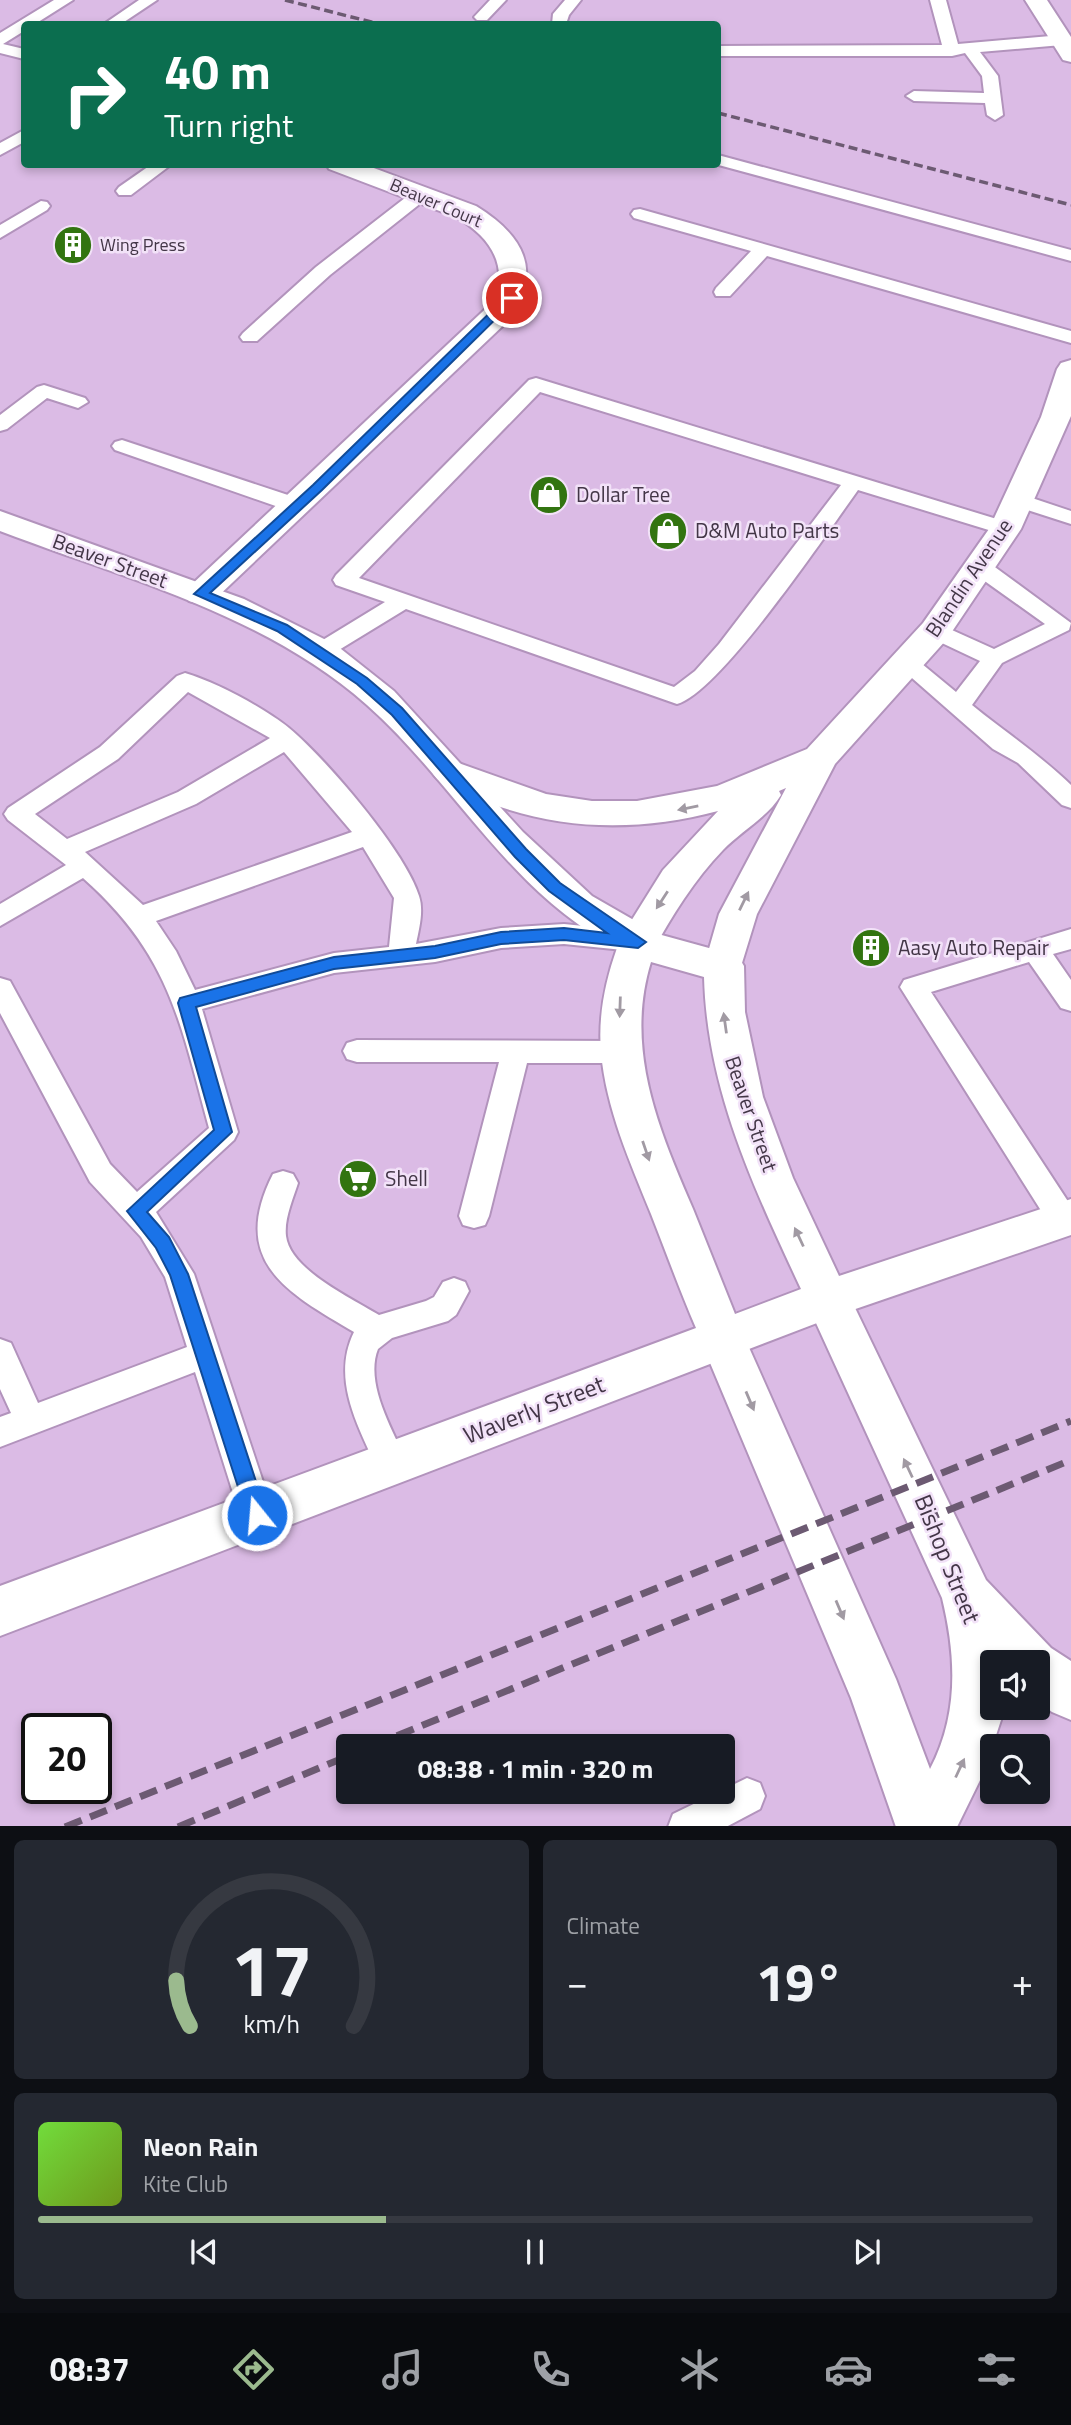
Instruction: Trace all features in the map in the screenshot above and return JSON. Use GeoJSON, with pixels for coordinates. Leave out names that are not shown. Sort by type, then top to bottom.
{"type":"FeatureCollection","features":[{"type":"Feature","properties":{"kind":"street"},"geometry":{"type":"LineString","coordinates":[[1036,0],[1067,48]]}},
{"type":"Feature","properties":{"kind":"street","name":"Beaver Court"},"geometry":{"type":"LineString","coordinates":[[201,594],[298,506],[512,298],[513,264],[493,228],[467,212],[349,168]]}},
{"type":"Feature","properties":{"kind":"street","name":"Blandin Avenue"},"geometry":{"type":"LineString","coordinates":[[638,942],[658,905],[695,853],[750,804],[820,758],[908,664],[935,631],[1005,529],[1056,417],[1071,369]]}},
{"type":"Feature","properties":{"kind":"street","name":"Beaver Street"},"geometry":{"type":"LineString","coordinates":[[0,520],[201,594],[262,619],[321,651],[397,712],[554,887],[605,925],[638,942],[677,956],[724,966],[723,1010],[739,1092],[756,1142],[828,1299]]}},
{"type":"Feature","properties":{"kind":"street"},"geometry":{"type":"LineString","coordinates":[[450,772],[490,790],[534,803],[586,813],[630,815],[691,808],[723,799],[820,758]]}},
{"type":"Feature","properties":{"kind":"street","name":"Blandin Avenue"},"geometry":{"type":"LineString","coordinates":[[724,966],[738,914],[820,758]]}},
{"type":"Feature","properties":{"kind":"street"},"geometry":{"type":"LineString","coordinates":[[638,942],[620,996],[619,1052],[625,1086],[649,1161],[723,1339]]}},
{"type":"Feature","properties":{"kind":"street","name":"Waverly Street"},"geometry":{"type":"LineString","coordinates":[[0,1611],[828,1299],[1067,1218]]}},
{"type":"Feature","properties":{"kind":"street","name":"Bishop Street"},"geometry":{"type":"LineString","coordinates":[[828,1299],[968,1596],[976,1628],[980,1692],[975,1724],[966,1756],[954,1781],[925,1826]]}},
{"type":"Feature","properties":{"kind":"street","name":"Bishop Street"},"geometry":{"type":"LineString","coordinates":[[723,1339],[877,1697],[925,1826]]}},
{"type":"Feature","properties":{"kind":"street"},"geometry":{"type":"LineString","coordinates":[[968,1596],[1020,1650]]}},
{"type":"Feature","properties":{"kind":"street"},"geometry":{"type":"LineString","coordinates":[[1050,1677],[1071,1694]]}},
{"type":"Feature","properties":{"kind":"lane"},"geometry":{"type":"LineString","coordinates":[[31,21],[65,0]]}},
{"type":"Feature","properties":{"kind":"lane"},"geometry":{"type":"LineString","coordinates":[[116,21],[149,0]]}},
{"type":"Feature","properties":{"kind":"lane"},"geometry":{"type":"LineString","coordinates":[[482,17],[499,0]]}},
{"type":"Feature","properties":{"kind":"lane"},"geometry":{"type":"LineString","coordinates":[[560,21],[561,14],[573,0]]}},
{"type":"Feature","properties":{"kind":"lane"},"geometry":{"type":"LineString","coordinates":[[938,0],[953,51]]}},
{"type":"Feature","properties":{"kind":"lane"},"geometry":{"type":"LineString","coordinates":[[0,40],[21,27]]}},
{"type":"Feature","properties":{"kind":"lane"},"geometry":{"type":"LineString","coordinates":[[0,48],[21,53]]}},
{"type":"Feature","properties":{"kind":"lane"},"geometry":{"type":"LineString","coordinates":[[721,51],[812,54],[1067,48]]}},
{"type":"Feature","properties":{"kind":"lane"},"geometry":{"type":"LineString","coordinates":[[971,50],[990,76],[995,116]]}},
{"type":"Feature","properties":{"kind":"lane"},"geometry":{"type":"LineString","coordinates":[[914,96],[993,98]]}},
{"type":"Feature","properties":{"kind":"lane"},"geometry":{"type":"LineString","coordinates":[[0,150],[21,137]]}},
{"type":"Feature","properties":{"kind":"lane"},"geometry":{"type":"LineString","coordinates":[[721,161],[1071,256]]}},
{"type":"Feature","properties":{"kind":"lane"},"geometry":{"type":"LineString","coordinates":[[125,191],[158,168]]}},
{"type":"Feature","properties":{"kind":"lane"},"geometry":{"type":"LineString","coordinates":[[250,337],[329,266],[420,195]]}},
{"type":"Feature","properties":{"kind":"lane"},"geometry":{"type":"LineString","coordinates":[[0,233],[41,206]]}},
{"type":"Feature","properties":{"kind":"lane"},"geometry":{"type":"LineString","coordinates":[[640,214],[1071,337]]}},
{"type":"Feature","properties":{"kind":"lane"},"geometry":{"type":"LineString","coordinates":[[723,292],[764,248]]}},
{"type":"Feature","properties":{"kind":"lane"},"geometry":{"type":"LineString","coordinates":[[854,482],[727,649],[703,676],[677,696],[344,580],[536,384],[854,482],[1005,529]]}},
{"type":"Feature","properties":{"kind":"lane"},"geometry":{"type":"LineString","coordinates":[[0,425],[44,391],[78,402]]}},
{"type":"Feature","properties":{"kind":"lane"},"geometry":{"type":"LineString","coordinates":[[122,446],[298,506]]}},
{"type":"Feature","properties":{"kind":"lane"},"geometry":{"type":"LineString","coordinates":[[1020,500],[1071,518]]}},
{"type":"Feature","properties":{"kind":"lane"},"geometry":{"type":"LineString","coordinates":[[959,705],[994,658],[1060,625],[981,567]]}},
{"type":"Feature","properties":{"kind":"lane"},"geometry":{"type":"LineString","coordinates":[[321,651],[403,601]]}},
{"type":"Feature","properties":{"kind":"lane"},"geometry":{"type":"LineString","coordinates":[[935,631],[994,658]]}},
{"type":"Feature","properties":{"kind":"lane"},"geometry":{"type":"LineString","coordinates":[[908,664],[1002,743],[1027,757],[1071,799]]}},
{"type":"Feature","properties":{"kind":"lane"},"geometry":{"type":"LineString","coordinates":[[136,1211],[224,1132],[186,1003],[166,957],[138,917],[74,858],[18,814],[109,753],[185,681],[260,721],[287,739],[307,759],[368,836],[399,881],[407,900],[401,956]]}},
{"type":"Feature","properties":{"kind":"lane"},"geometry":{"type":"LineString","coordinates":[[0,916],[74,858],[187,798],[287,739]]}},
{"type":"Feature","properties":{"kind":"lane"},"geometry":{"type":"LineString","coordinates":[[138,917],[368,836]]}},
{"type":"Feature","properties":{"kind":"lane"},"geometry":{"type":"LineString","coordinates":[[186,1003],[334,963],[401,956],[520,936],[564,934],[638,942]]}},
{"type":"Feature","properties":{"kind":"lane"},"geometry":{"type":"LineString","coordinates":[[1067,1218],[914,987],[1071,939]]}},
{"type":"Feature","properties":{"kind":"lane"},"geometry":{"type":"LineString","coordinates":[[1035,950],[1071,1001]]}},
{"type":"Feature","properties":{"kind":"lane"},"geometry":{"type":"LineString","coordinates":[[0,988],[100,1172],[157,1235],[175,1265],[207,1353],[257,1515]]}},
{"type":"Feature","properties":{"kind":"lane"},"geometry":{"type":"LineString","coordinates":[[357,1051],[619,1052]]}},
{"type":"Feature","properties":{"kind":"lane"},"geometry":{"type":"LineString","coordinates":[[474,1216],[516,1052]]}},
{"type":"Feature","properties":{"kind":"lane"},"geometry":{"type":"LineString","coordinates":[[283,1183],[270,1233],[279,1260],[294,1276],[377,1330]]}},
{"type":"Feature","properties":{"kind":"lane"},"geometry":{"type":"LineString","coordinates":[[392,1464],[358,1379],[359,1354],[377,1330],[437,1311],[445,1306],[454,1292]]}},
{"type":"Feature","properties":{"kind":"lane"},"geometry":{"type":"LineString","coordinates":[[0,1353],[30,1420]]}},
{"type":"Feature","properties":{"kind":"lane"},"geometry":{"type":"LineString","coordinates":[[0,1432],[207,1353]]}},
{"type":"Feature","properties":{"kind":"lane"},"geometry":{"type":"LineString","coordinates":[[686,1826],[747,1796]]}},
{"type":"Feature","properties":{"kind":"railway"},"geometry":{"type":"LineString","coordinates":[[285,0],[367,21]]}},
{"type":"Feature","properties":{"kind":"railway"},"geometry":{"type":"LineString","coordinates":[[721,114],[1071,205]]}},
{"type":"Feature","properties":{"kind":"railway"},"geometry":{"type":"LineString","coordinates":[[67,1826],[1071,1421]]}},
{"type":"Feature","properties":{"kind":"railway"},"geometry":{"type":"LineString","coordinates":[[401,1734],[1071,1460]]}},
{"type":"Feature","properties":{"kind":"railway"},"geometry":{"type":"LineString","coordinates":[[180,1826],[336,1761]]}},
{"type":"Feature","properties":{"kind":"place","name":"Wing Press"},"geometry":{"type":"Point","coordinates":[73,245]}},
{"type":"Feature","properties":{"kind":"place","name":"Dollar Tree"},"geometry":{"type":"Point","coordinates":[549,495]}},
{"type":"Feature","properties":{"kind":"place","name":"D&M Auto Parts"},"geometry":{"type":"Point","coordinates":[668,531]}},
{"type":"Feature","properties":{"kind":"place","name":"Aasy Auto Repair"},"geometry":{"type":"Point","coordinates":[871,948]}},
{"type":"Feature","properties":{"kind":"place","name":"Shell"},"geometry":{"type":"Point","coordinates":[358,1179]}},
{"type":"Feature","properties":{"kind":"route"},"geometry":{"type":"LineString","coordinates":[[257,1515],[185,1289],[162,1243],[136,1211],[224,1132],[186,1003],[334,963],[435,952],[501,938],[564,934],[638,942],[605,925],[554,887],[397,712],[362,681],[321,651],[282,628],[201,594],[318,488],[500,313],[512,298]]}}]}
